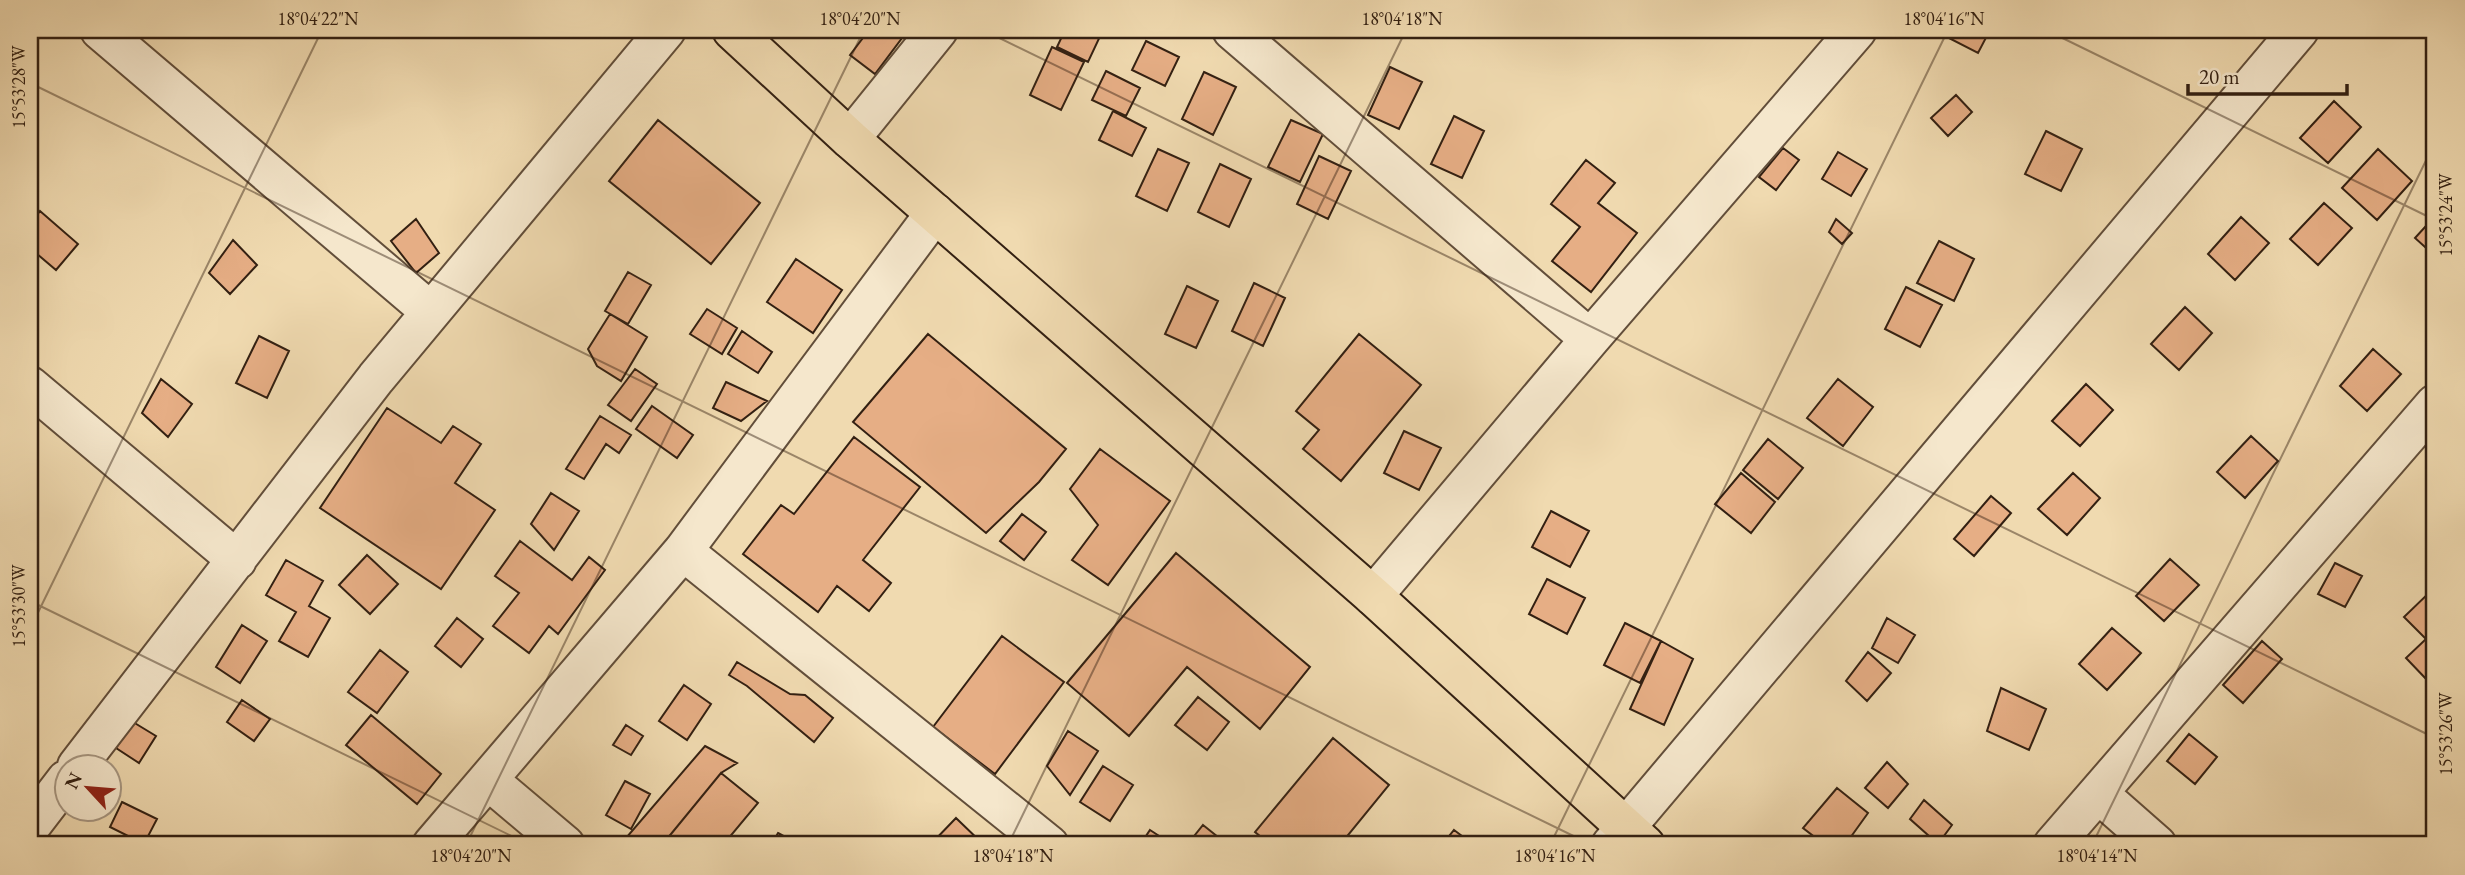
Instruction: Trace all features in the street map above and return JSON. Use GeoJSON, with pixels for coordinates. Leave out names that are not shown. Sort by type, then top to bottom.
{"type":"FeatureCollection","features":[{"type":"Feature","properties":{"kind":"main road"},"geometry":{"type":"LineString","coordinates":[[732,30],[850,139],[1373,596],[1627,839]]}},
{"type":"Feature","properties":{"kind":"street"},"geometry":{"type":"LineString","coordinates":[[100,30],[431,312]]}},
{"type":"Feature","properties":{"kind":"street"},"geometry":{"type":"LineString","coordinates":[[88,752],[376,378],[666,30]]}},
{"type":"Feature","properties":{"kind":"street"},"geometry":{"type":"LineString","coordinates":[[850,139],[938,30]]}},
{"type":"Feature","properties":{"kind":"street"},"geometry":{"type":"LineString","coordinates":[[1232,30],[1590,339]]}},
{"type":"Feature","properties":{"kind":"street"},"geometry":{"type":"LineString","coordinates":[[1373,596],[1590,339],[1857,30]]}},
{"type":"Feature","properties":{"kind":"street"},"geometry":{"type":"LineString","coordinates":[[1627,839],[2299,30]]}},
{"type":"Feature","properties":{"kind":"street"},"geometry":{"type":"LineString","coordinates":[[432,845],[682,551],[935,213]]}},
{"type":"Feature","properties":{"kind":"street"},"geometry":{"type":"LineString","coordinates":[[30,386],[237,560]]}},
{"type":"Feature","properties":{"kind":"street"},"geometry":{"type":"LineString","coordinates":[[2053,845],[2428,427]]}},
{"type":"Feature","properties":{"kind":"street"},"geometry":{"type":"LineString","coordinates":[[682,551],[1049,845]]}},
{"type":"Feature","properties":{"kind":"street"},"geometry":{"type":"LineString","coordinates":[[488,780],[565,845]]}},
{"type":"Feature","properties":{"kind":"street"},"geometry":{"type":"LineString","coordinates":[[2099,794],[2157,845]]}},
{"type":"Feature","properties":{"kind":"street"},"geometry":{"type":"LineString","coordinates":[[30,827],[52,798]]}},
{"type":"Feature","properties":{"kind":"street"},"geometry":{"type":"LineString","coordinates":[[30,832],[43,845]]}},
{"type":"Feature","properties":{"kind":"building"},"geometry":{"type":"Polygon","coordinates":[[[869,30],[908,30],[875,74],[850,55],[869,30]]]}},
{"type":"Feature","properties":{"kind":"building"},"geometry":{"type":"Polygon","coordinates":[[[1065,30],[1103,30],[1088,62],[1057,47],[1065,30]]]}},
{"type":"Feature","properties":{"kind":"building"},"geometry":{"type":"Polygon","coordinates":[[[1945,30],[1990,30],[1978,53],[1943,35],[1945,30]]]}},
{"type":"Feature","properties":{"kind":"building"},"geometry":{"type":"Polygon","coordinates":[[[1146,41],[1179,57],[1165,86],[1132,70],[1146,41]]]}},
{"type":"Feature","properties":{"kind":"building"},"geometry":{"type":"Polygon","coordinates":[[[1052,47],[1084,62],[1061,110],[1030,95],[1052,47]]]}},
{"type":"Feature","properties":{"kind":"building"},"geometry":{"type":"Polygon","coordinates":[[[1390,67],[1422,82],[1399,129],[1368,115],[1390,67]]]}},
{"type":"Feature","properties":{"kind":"building"},"geometry":{"type":"Polygon","coordinates":[[[1106,71],[1140,88],[1126,116],[1092,100],[1106,71]]]}},
{"type":"Feature","properties":{"kind":"building"},"geometry":{"type":"Polygon","coordinates":[[[1204,72],[1236,87],[1213,135],[1182,119],[1204,72]]]}},
{"type":"Feature","properties":{"kind":"building"},"geometry":{"type":"Polygon","coordinates":[[[1956,95],[1972,112],[1948,136],[1931,118],[1956,95]]]}},
{"type":"Feature","properties":{"kind":"building"},"geometry":{"type":"Polygon","coordinates":[[[2334,101],[2361,127],[2328,163],[2300,138],[2334,101]]]}},
{"type":"Feature","properties":{"kind":"building"},"geometry":{"type":"Polygon","coordinates":[[[1113,111],[1146,128],[1132,156],[1099,140],[1113,111]]]}},
{"type":"Feature","properties":{"kind":"building"},"geometry":{"type":"Polygon","coordinates":[[[1454,116],[1484,131],[1462,178],[1431,164],[1454,116]]]}},
{"type":"Feature","properties":{"kind":"building"},"geometry":{"type":"Polygon","coordinates":[[[658,120],[760,203],[711,264],[609,181],[658,120]]]}},
{"type":"Feature","properties":{"kind":"building"},"geometry":{"type":"Polygon","coordinates":[[[1291,120],[1323,134],[1300,182],[1268,167],[1291,120]]]}},
{"type":"Feature","properties":{"kind":"building"},"geometry":{"type":"Polygon","coordinates":[[[2046,131],[2082,149],[2061,191],[2025,174],[2046,131]]]}},
{"type":"Feature","properties":{"kind":"building"},"geometry":{"type":"Polygon","coordinates":[[[1783,148],[1799,160],[1776,190],[1759,177],[1783,148]]]}},
{"type":"Feature","properties":{"kind":"building"},"geometry":{"type":"Polygon","coordinates":[[[1158,149],[1189,163],[1167,211],[1136,196],[1158,149]]]}},
{"type":"Feature","properties":{"kind":"building"},"geometry":{"type":"Polygon","coordinates":[[[2378,149],[2412,181],[2377,220],[2342,188],[2378,149]]]}},
{"type":"Feature","properties":{"kind":"building"},"geometry":{"type":"Polygon","coordinates":[[[1838,152],[1867,169],[1851,196],[1822,179],[1838,152]]]}},
{"type":"Feature","properties":{"kind":"building"},"geometry":{"type":"Polygon","coordinates":[[[1319,156],[1351,171],[1328,219],[1297,204],[1319,156]]]}},
{"type":"Feature","properties":{"kind":"building"},"geometry":{"type":"Polygon","coordinates":[[[1586,160],[1615,183],[1598,203],[1637,233],[1591,292],[1552,261],[1580,227],[1551,204],[1586,160]]]}},
{"type":"Feature","properties":{"kind":"building"},"geometry":{"type":"Polygon","coordinates":[[[1220,164],[1251,179],[1229,227],[1198,212],[1220,164]]]}},
{"type":"Feature","properties":{"kind":"building"},"geometry":{"type":"Polygon","coordinates":[[[2324,203],[2352,228],[2318,265],[2290,239],[2324,203]]]}},
{"type":"Feature","properties":{"kind":"building"},"geometry":{"type":"Polygon","coordinates":[[[40,211],[78,244],[56,270],[30,248],[30,223],[40,211]]]}},
{"type":"Feature","properties":{"kind":"building"},"geometry":{"type":"Polygon","coordinates":[[[2435,216],[2435,256],[2415,238],[2435,216]]]}},
{"type":"Feature","properties":{"kind":"building"},"geometry":{"type":"Polygon","coordinates":[[[2241,217],[2269,243],[2235,280],[2208,254],[2241,217]]]}},
{"type":"Feature","properties":{"kind":"building"},"geometry":{"type":"Polygon","coordinates":[[[416,219],[439,253],[416,273],[391,241],[416,219]]]}},
{"type":"Feature","properties":{"kind":"building"},"geometry":{"type":"Polygon","coordinates":[[[1836,219],[1852,233],[1842,244],[1829,232],[1836,219]]]}},
{"type":"Feature","properties":{"kind":"building"},"geometry":{"type":"Polygon","coordinates":[[[233,240],[257,265],[230,294],[209,273],[233,240]]]}},
{"type":"Feature","properties":{"kind":"building"},"geometry":{"type":"Polygon","coordinates":[[[1939,241],[1974,259],[1954,301],[1917,283],[1939,241]]]}},
{"type":"Feature","properties":{"kind":"building"},"geometry":{"type":"Polygon","coordinates":[[[796,259],[842,290],[813,333],[767,302],[796,259]]]}},
{"type":"Feature","properties":{"kind":"building"},"geometry":{"type":"Polygon","coordinates":[[[628,272],[651,285],[628,324],[605,311],[628,272]]]}},
{"type":"Feature","properties":{"kind":"building"},"geometry":{"type":"Polygon","coordinates":[[[1254,283],[1285,298],[1263,346],[1232,331],[1254,283]]]}},
{"type":"Feature","properties":{"kind":"building"},"geometry":{"type":"Polygon","coordinates":[[[1187,286],[1218,301],[1196,348],[1165,334],[1187,286]]]}},
{"type":"Feature","properties":{"kind":"building"},"geometry":{"type":"Polygon","coordinates":[[[1906,287],[1942,305],[1920,347],[1885,329],[1906,287]]]}},
{"type":"Feature","properties":{"kind":"building"},"geometry":{"type":"Polygon","coordinates":[[[2185,307],[2212,333],[2179,370],[2151,344],[2185,307]]]}},
{"type":"Feature","properties":{"kind":"building"},"geometry":{"type":"Polygon","coordinates":[[[707,309],[737,328],[722,354],[690,334],[707,309]]]}},
{"type":"Feature","properties":{"kind":"building"},"geometry":{"type":"Polygon","coordinates":[[[610,314],[647,337],[621,381],[597,366],[588,349],[610,314]]]}},
{"type":"Feature","properties":{"kind":"building"},"geometry":{"type":"Polygon","coordinates":[[[30,331],[37,338],[30,345],[30,331]]]}},
{"type":"Feature","properties":{"kind":"building"},"geometry":{"type":"Polygon","coordinates":[[[742,331],[772,352],[758,373],[728,354],[742,331]]]}},
{"type":"Feature","properties":{"kind":"building"},"geometry":{"type":"Polygon","coordinates":[[[928,334],[1066,449],[1039,482],[986,533],[853,422],[928,334]]]}},
{"type":"Feature","properties":{"kind":"building"},"geometry":{"type":"Polygon","coordinates":[[[1359,334],[1421,385],[1341,481],[1303,449],[1319,430],[1296,411],[1359,334]]]}},
{"type":"Feature","properties":{"kind":"building"},"geometry":{"type":"Polygon","coordinates":[[[259,336],[289,351],[267,398],[236,383],[259,336]]]}},
{"type":"Feature","properties":{"kind":"building"},"geometry":{"type":"Polygon","coordinates":[[[2373,349],[2401,374],[2367,411],[2340,386],[2373,349]]]}},
{"type":"Feature","properties":{"kind":"building"},"geometry":{"type":"Polygon","coordinates":[[[635,369],[657,384],[631,421],[608,405],[635,369]]]}},
{"type":"Feature","properties":{"kind":"building"},"geometry":{"type":"Polygon","coordinates":[[[161,379],[192,404],[168,437],[142,413],[161,379]]]}},
{"type":"Feature","properties":{"kind":"building"},"geometry":{"type":"Polygon","coordinates":[[[1838,379],[1873,407],[1843,446],[1807,418],[1838,379]]]}},
{"type":"Feature","properties":{"kind":"building"},"geometry":{"type":"Polygon","coordinates":[[[726,382],[767,401],[741,421],[713,408],[726,382]]]}},
{"type":"Feature","properties":{"kind":"building"},"geometry":{"type":"Polygon","coordinates":[[[2086,384],[2113,410],[2080,446],[2052,421],[2086,384]]]}},
{"type":"Feature","properties":{"kind":"building"},"geometry":{"type":"Polygon","coordinates":[[[652,406],[693,435],[677,458],[636,429],[652,406]]]}},
{"type":"Feature","properties":{"kind":"building"},"geometry":{"type":"Polygon","coordinates":[[[387,408],[441,443],[453,426],[481,444],[455,483],[495,510],[441,589],[320,508],[387,408]]]}},
{"type":"Feature","properties":{"kind":"building"},"geometry":{"type":"Polygon","coordinates":[[[600,416],[631,435],[619,453],[606,444],[584,479],[566,469],[600,416]]]}},
{"type":"Feature","properties":{"kind":"building"},"geometry":{"type":"Polygon","coordinates":[[[1404,431],[1441,448],[1419,490],[1384,473],[1404,431]]]}},
{"type":"Feature","properties":{"kind":"building"},"geometry":{"type":"Polygon","coordinates":[[[2251,436],[2278,461],[2245,498],[2217,472],[2251,436]]]}},
{"type":"Feature","properties":{"kind":"building"},"geometry":{"type":"Polygon","coordinates":[[[854,437],[920,487],[863,560],[891,583],[869,611],[837,586],[818,612],[743,554],[781,505],[794,514],[854,437]]]}},
{"type":"Feature","properties":{"kind":"building"},"geometry":{"type":"Polygon","coordinates":[[[1768,439],[1803,468],[1778,499],[1743,470],[1768,439]]]}},
{"type":"Feature","properties":{"kind":"building"},"geometry":{"type":"Polygon","coordinates":[[[1100,449],[1170,501],[1108,585],[1072,560],[1098,525],[1070,489],[1100,449]]]}},
{"type":"Feature","properties":{"kind":"building"},"geometry":{"type":"Polygon","coordinates":[[[1741,473],[1775,502],[1751,533],[1715,504],[1741,473]]]}},
{"type":"Feature","properties":{"kind":"building"},"geometry":{"type":"Polygon","coordinates":[[[2073,473],[2100,498],[2067,535],[2038,509],[2073,473]]]}},
{"type":"Feature","properties":{"kind":"building"},"geometry":{"type":"Polygon","coordinates":[[[551,493],[579,511],[554,550],[531,524],[551,493]]]}},
{"type":"Feature","properties":{"kind":"building"},"geometry":{"type":"Polygon","coordinates":[[[1991,496],[2011,513],[1974,556],[1954,539],[1991,496]]]}},
{"type":"Feature","properties":{"kind":"building"},"geometry":{"type":"Polygon","coordinates":[[[1551,511],[1589,531],[1570,567],[1532,547],[1551,511]]]}},
{"type":"Feature","properties":{"kind":"building"},"geometry":{"type":"Polygon","coordinates":[[[1022,514],[1046,532],[1024,560],[1000,541],[1022,514]]]}},
{"type":"Feature","properties":{"kind":"building"},"geometry":{"type":"Polygon","coordinates":[[[520,541],[572,580],[589,557],[605,570],[558,634],[549,626],[529,653],[493,626],[519,593],[495,576],[520,541]]]}},
{"type":"Feature","properties":{"kind":"building"},"geometry":{"type":"Polygon","coordinates":[[[1176,553],[1310,667],[1260,729],[1187,667],[1129,736],[1067,683],[1176,553]]]}},
{"type":"Feature","properties":{"kind":"building"},"geometry":{"type":"Polygon","coordinates":[[[367,555],[398,584],[370,614],[339,585],[367,555]]]}},
{"type":"Feature","properties":{"kind":"building"},"geometry":{"type":"Polygon","coordinates":[[[2170,559],[2199,585],[2164,621],[2136,596],[2170,559]]]}},
{"type":"Feature","properties":{"kind":"building"},"geometry":{"type":"Polygon","coordinates":[[[286,560],[323,581],[309,606],[330,618],[308,657],[279,641],[296,612],[266,595],[286,560]]]}},
{"type":"Feature","properties":{"kind":"building"},"geometry":{"type":"Polygon","coordinates":[[[2335,563],[2362,576],[2345,607],[2318,594],[2335,563]]]}},
{"type":"Feature","properties":{"kind":"building"},"geometry":{"type":"Polygon","coordinates":[[[1547,579],[1585,598],[1567,634],[1529,614],[1547,579]]]}},
{"type":"Feature","properties":{"kind":"building"},"geometry":{"type":"Polygon","coordinates":[[[2435,587],[2435,674],[2428,681],[2406,658],[2426,639],[2404,617],[2435,587]]]}},
{"type":"Feature","properties":{"kind":"building"},"geometry":{"type":"Polygon","coordinates":[[[457,618],[483,639],[461,667],[435,646],[457,618]]]}},
{"type":"Feature","properties":{"kind":"building"},"geometry":{"type":"Polygon","coordinates":[[[1887,618],[1915,635],[1898,663],[1872,648],[1887,618]]]}},
{"type":"Feature","properties":{"kind":"building"},"geometry":{"type":"Polygon","coordinates":[[[1625,623],[1661,641],[1640,683],[1604,665],[1625,623]]]}},
{"type":"Feature","properties":{"kind":"building"},"geometry":{"type":"Polygon","coordinates":[[[242,625],[267,641],[240,683],[216,667],[242,625]]]}},
{"type":"Feature","properties":{"kind":"building"},"geometry":{"type":"Polygon","coordinates":[[[2112,628],[2141,653],[2107,690],[2079,664],[2112,628]]]}},
{"type":"Feature","properties":{"kind":"building"},"geometry":{"type":"Polygon","coordinates":[[[1002,636],[1064,682],[995,774],[933,727],[1002,636]]]}},
{"type":"Feature","properties":{"kind":"building"},"geometry":{"type":"Polygon","coordinates":[[[1661,641],[1693,659],[1664,725],[1630,709],[1661,641]]]}},
{"type":"Feature","properties":{"kind":"building"},"geometry":{"type":"Polygon","coordinates":[[[2262,641],[2282,659],[2243,703],[2223,685],[2262,641]]]}},
{"type":"Feature","properties":{"kind":"building"},"geometry":{"type":"Polygon","coordinates":[[[380,650],[408,672],[377,713],[348,692],[380,650]]]}},
{"type":"Feature","properties":{"kind":"building"},"geometry":{"type":"Polygon","coordinates":[[[1868,652],[1891,673],[1867,701],[1846,681],[1868,652]]]}},
{"type":"Feature","properties":{"kind":"building"},"geometry":{"type":"Polygon","coordinates":[[[737,662],[790,694],[805,695],[833,718],[814,742],[747,686],[729,675],[737,662]]]}},
{"type":"Feature","properties":{"kind":"building"},"geometry":{"type":"Polygon","coordinates":[[[684,685],[711,704],[687,740],[659,721],[684,685]]]}},
{"type":"Feature","properties":{"kind":"building"},"geometry":{"type":"Polygon","coordinates":[[[2001,688],[2046,709],[2029,750],[1987,731],[2001,688]]]}},
{"type":"Feature","properties":{"kind":"building"},"geometry":{"type":"Polygon","coordinates":[[[1198,697],[1229,722],[1207,750],[1175,725],[1198,697]]]}},
{"type":"Feature","properties":{"kind":"building"},"geometry":{"type":"Polygon","coordinates":[[[242,700],[270,719],[254,741],[227,722],[242,700]]]}},
{"type":"Feature","properties":{"kind":"building"},"geometry":{"type":"Polygon","coordinates":[[[371,715],[441,774],[417,804],[346,745],[371,715]]]}},
{"type":"Feature","properties":{"kind":"building"},"geometry":{"type":"Polygon","coordinates":[[[133,722],[156,736],[139,763],[116,748],[133,722]]]}},
{"type":"Feature","properties":{"kind":"building"},"geometry":{"type":"Polygon","coordinates":[[[626,725],[643,736],[631,755],[613,745],[626,725]]]}},
{"type":"Feature","properties":{"kind":"building"},"geometry":{"type":"Polygon","coordinates":[[[1068,731],[1098,751],[1070,795],[1047,766],[1068,731]]]}},
{"type":"Feature","properties":{"kind":"building"},"geometry":{"type":"Polygon","coordinates":[[[2189,734],[2217,757],[2195,784],[2167,761],[2189,734]]]}},
{"type":"Feature","properties":{"kind":"building"},"geometry":{"type":"Polygon","coordinates":[[[1333,738],[1389,785],[1340,845],[1271,845],[1255,832],[1333,738]]]}},
{"type":"Feature","properties":{"kind":"building"},"geometry":{"type":"Polygon","coordinates":[[[705,746],[737,763],[721,773],[662,845],[620,845],[705,746]]]}},
{"type":"Feature","properties":{"kind":"building"},"geometry":{"type":"Polygon","coordinates":[[[1887,762],[1908,784],[1888,808],[1865,788],[1887,762]]]}},
{"type":"Feature","properties":{"kind":"building"},"geometry":{"type":"Polygon","coordinates":[[[1103,766],[1133,785],[1110,821],[1080,802],[1103,766]]]}},
{"type":"Feature","properties":{"kind":"building"},"geometry":{"type":"Polygon","coordinates":[[[721,773],[758,803],[723,845],[662,845],[721,773]]]}},
{"type":"Feature","properties":{"kind":"building"},"geometry":{"type":"Polygon","coordinates":[[[625,781],[650,794],[631,829],[606,815],[625,781]]]}},
{"type":"Feature","properties":{"kind":"building"},"geometry":{"type":"Polygon","coordinates":[[[1837,788],[1868,813],[1845,845],[1825,845],[1803,828],[1837,788]]]}},
{"type":"Feature","properties":{"kind":"building"},"geometry":{"type":"Polygon","coordinates":[[[1924,800],[1952,825],[1938,844],[1910,819],[1924,800]]]}},
{"type":"Feature","properties":{"kind":"building"},"geometry":{"type":"Polygon","coordinates":[[[122,802],[157,819],[144,844],[110,827],[112,822],[122,822],[122,802]]]}},
{"type":"Feature","properties":{"kind":"building"},"geometry":{"type":"Polygon","coordinates":[[[956,818],[984,845],[930,845],[956,818]]]}},
{"type":"Feature","properties":{"kind":"building"},"geometry":{"type":"Polygon","coordinates":[[[1203,825],[1228,845],[1187,845],[1203,825]]]}},
{"type":"Feature","properties":{"kind":"building"},"geometry":{"type":"Polygon","coordinates":[[[1150,830],[1173,845],[1140,845],[1150,830]]]}},
{"type":"Feature","properties":{"kind":"building"},"geometry":{"type":"Polygon","coordinates":[[[1454,830],[1474,845],[1442,845],[1454,830]]]}},
{"type":"Feature","properties":{"kind":"building"},"geometry":{"type":"Polygon","coordinates":[[[778,833],[800,845],[771,845],[778,833]]]}},
{"type":"Feature","properties":{"kind":"building"},"geometry":{"type":"Polygon","coordinates":[[[293,837],[305,845],[287,845],[293,837]]]}}]}
